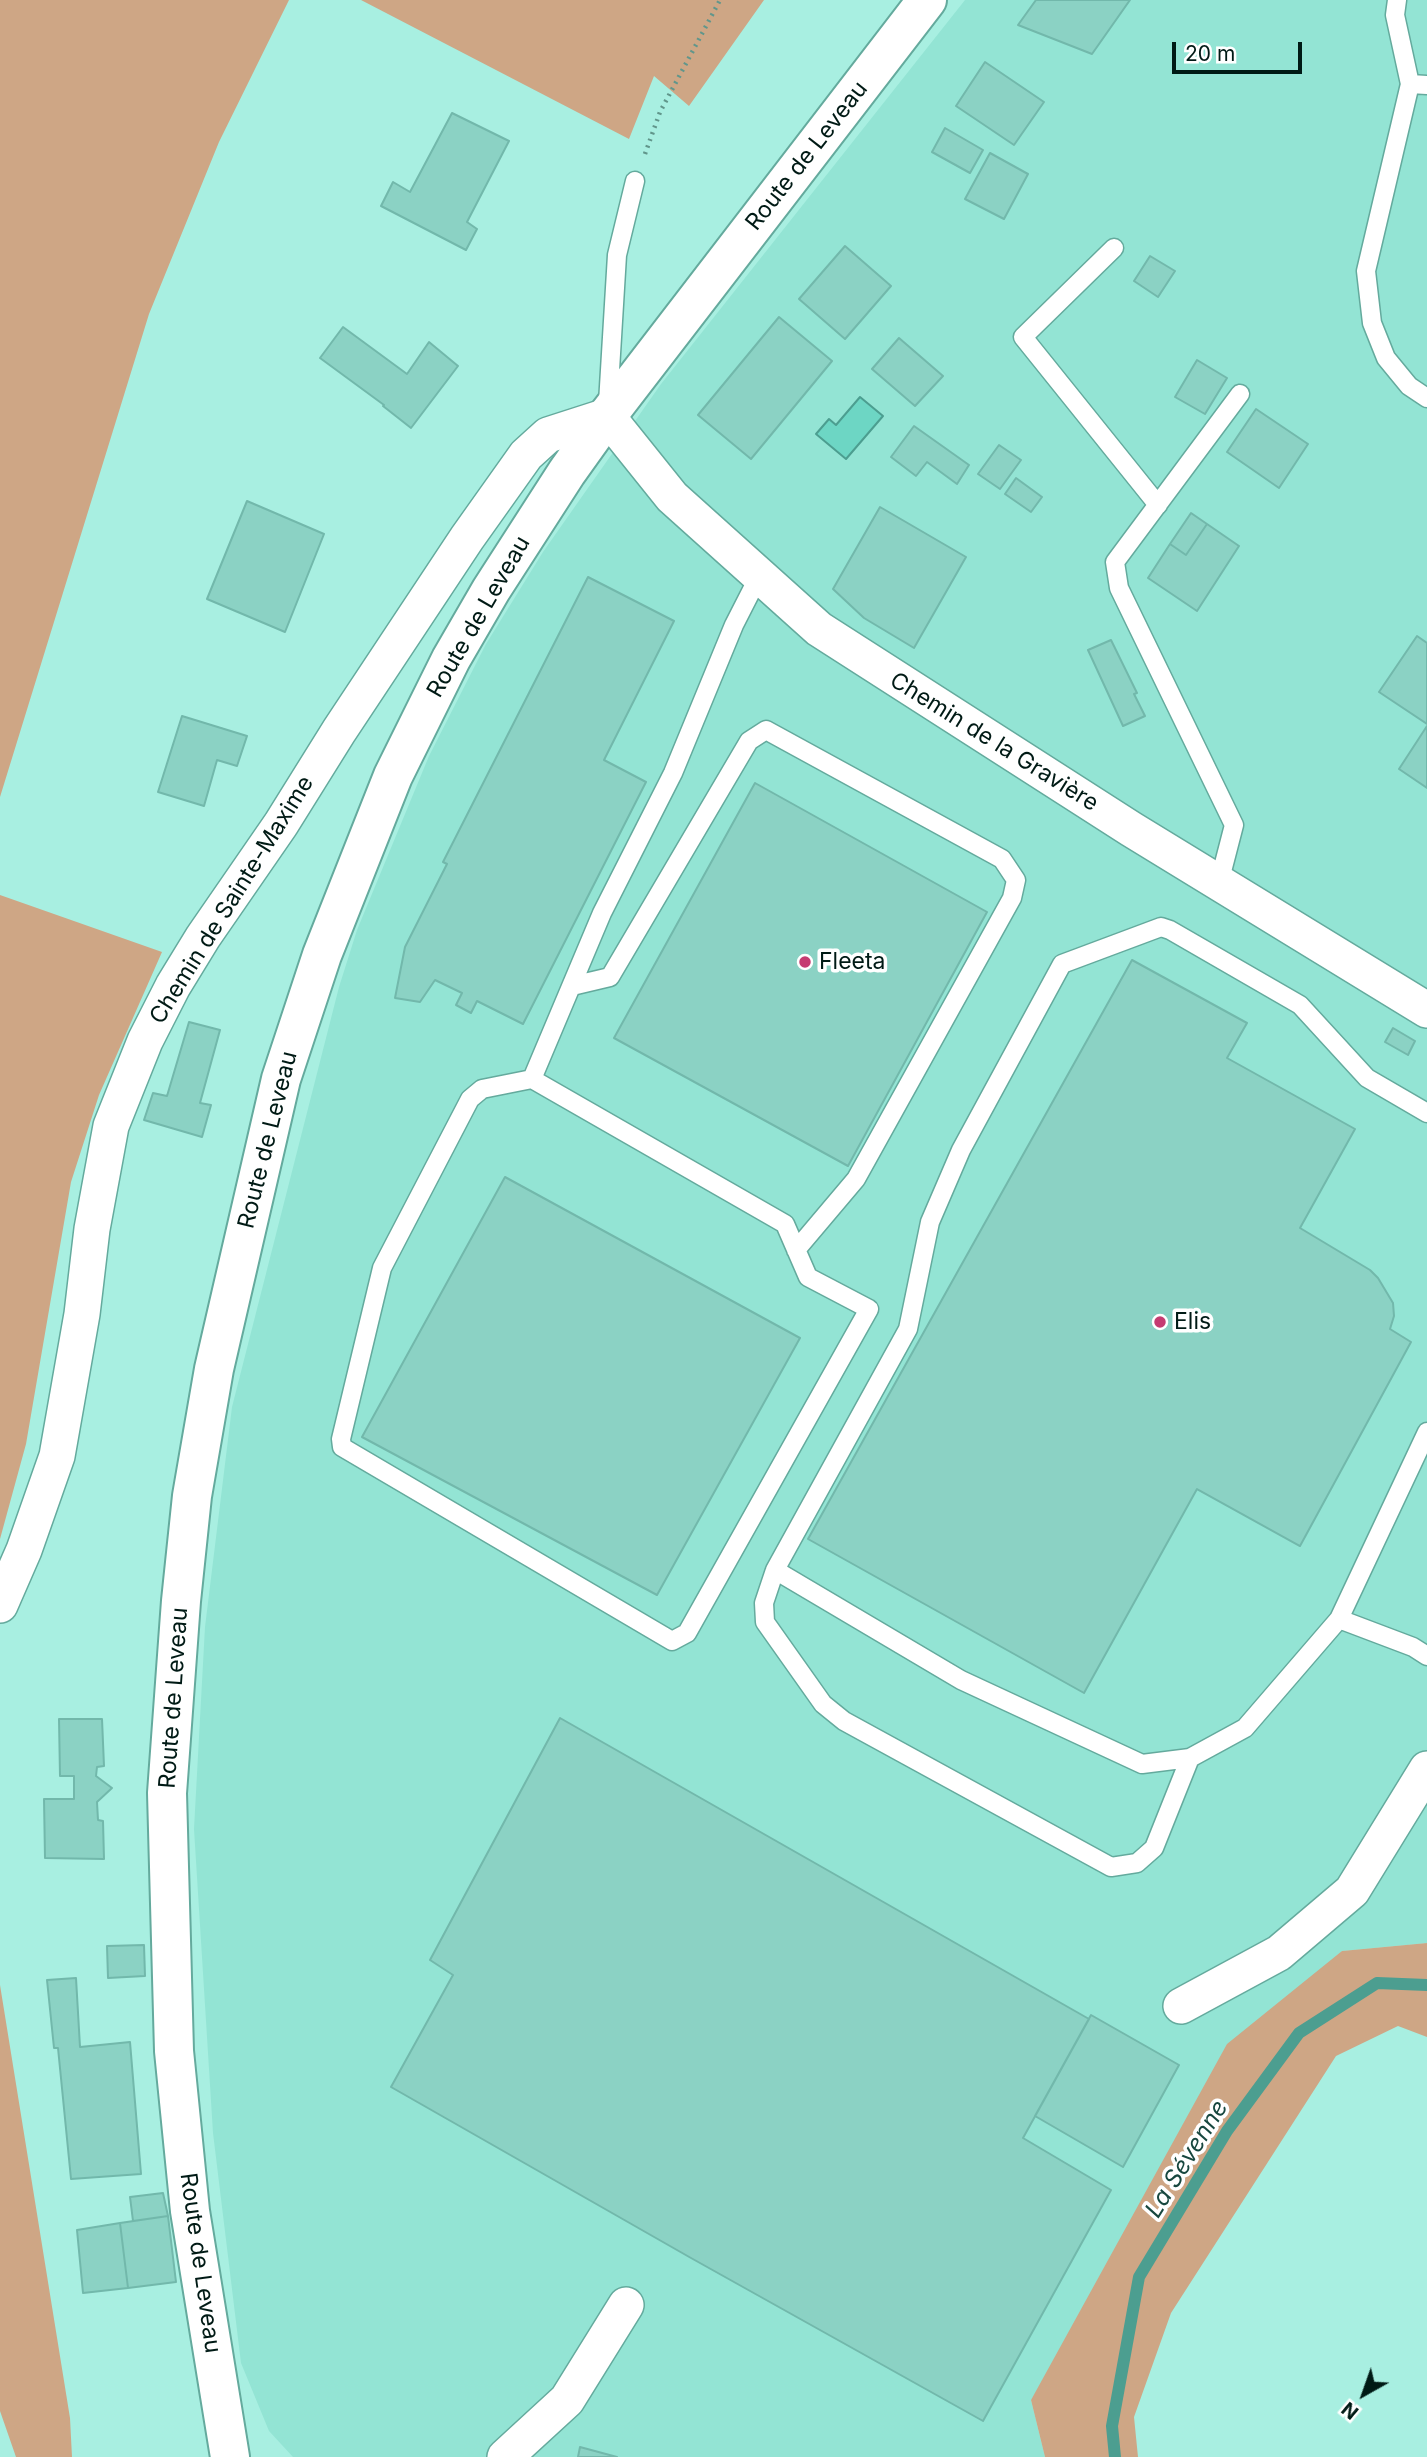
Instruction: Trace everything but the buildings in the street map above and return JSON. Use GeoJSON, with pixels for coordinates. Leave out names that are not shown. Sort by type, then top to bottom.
{"type":"FeatureCollection","features":[{"type":"Feature","properties":{"kind":"street","name":"Route de Leveau"},"geometry":{"type":"LineString","coordinates":[[230,2457],[190,2211],[174,2051],[167,1793],[188,1535],[214,1370],[281,1079],[321,955],[393,776],[451,659],[491,590],[567,472],[607,416],[927,0]]}},
{"type":"Feature","properties":{"kind":"street","name":"Chemin de la Gravière"},"geometry":{"type":"LineString","coordinates":[[607,416],[672,497],[819,629],[1219,883],[1427,1010]]}},
{"type":"Feature","properties":{"kind":"street","name":"Chemin de Sainte-Maxime"},"geometry":{"type":"LineString","coordinates":[[0,1605],[24,1550],[57,1456],[82,1314],[92,1229],[111,1126],[145,1041],[173,986],[467,538],[526,455],[548,435],[607,416]]}},
{"type":"Feature","properties":{"kind":"street"},"geometry":{"type":"LineString","coordinates":[[1181,2006],[1279,1953],[1352,1891],[1427,1769]]}},
{"type":"Feature","properties":{"kind":"street"},"geometry":{"type":"LineString","coordinates":[[505,2457],[567,2400],[626,2305]]}},
{"type":"Feature","properties":{"kind":"lane"},"geometry":{"type":"LineString","coordinates":[[1397,0],[1395,15],[1418,84],[1366,271],[1371,323],[1386,358],[1409,386],[1427,398]]}},
{"type":"Feature","properties":{"kind":"lane"},"geometry":{"type":"LineString","coordinates":[[607,416],[617,255],[635,181]]}},
{"type":"Feature","properties":{"kind":"lane"},"geometry":{"type":"LineString","coordinates":[[1114,248],[1023,337],[1158,505]]}},
{"type":"Feature","properties":{"kind":"lane"},"geometry":{"type":"LineString","coordinates":[[1219,883],[1234,825],[1119,588],[1115,562],[1240,394]]}},
{"type":"Feature","properties":{"kind":"lane"},"geometry":{"type":"LineString","coordinates":[[532,1079],[602,913],[673,773],[734,625],[759,576]]}},
{"type":"Feature","properties":{"kind":"lane"},"geometry":{"type":"LineString","coordinates":[[572,986],[610,977],[749,741],[766,730],[1002,859],[1016,880],[1012,898],[856,1179],[796,1250]]}},
{"type":"Feature","properties":{"kind":"lane"},"geometry":{"type":"LineString","coordinates":[[1190,1758],[1154,1848],[1137,1863],[1111,1867],[844,1721],[823,1704],[765,1622],[764,1603],[775,1570],[908,1329],[930,1222],[961,1150],[1062,964],[1161,927],[1170,930],[1300,1005],[1367,1078],[1427,1113]]}},
{"type":"Feature","properties":{"kind":"lane"},"geometry":{"type":"LineString","coordinates":[[532,1079],[785,1224],[808,1277],[869,1309],[687,1633],[672,1641],[342,1447],[341,1438],[382,1268],[470,1099],[482,1089],[532,1079]]}},
{"type":"Feature","properties":{"kind":"lane"},"geometry":{"type":"LineString","coordinates":[[775,1570],[961,1680],[1142,1764],[1190,1758],[1245,1728],[1339,1619],[1427,1432]]}},
{"type":"Feature","properties":{"kind":"lane"},"geometry":{"type":"LineString","coordinates":[[1339,1619],[1413,1647],[1427,1656]]}},
{"type":"Feature","properties":{"kind":"path"},"geometry":{"type":"LineString","coordinates":[[635,181],[660,113],[720,0]]}},
{"type":"Feature","properties":{"kind":"shaded area"},"geometry":{"type":"Polygon","coordinates":[[[0,0],[289,0],[219,142],[149,314],[0,797],[0,0]]]}},
{"type":"Feature","properties":{"kind":"shaded area"},"geometry":{"type":"Polygon","coordinates":[[[361,0],[764,0],[689,106],[654,76],[629,139],[361,0]]]}},
{"type":"Feature","properties":{"kind":"shaded area"},"geometry":{"type":"Polygon","coordinates":[[[965,0],[1427,0],[1427,1943],[1342,1951],[1031,2400],[1045,2457],[293,2457],[269,2431],[241,2363],[213,2133],[194,1829],[205,1627],[232,1407],[339,987],[357,930],[429,756],[486,644],[543,552],[661,384],[965,0]]]}},
{"type":"Feature","properties":{"kind":"shaded area"},"geometry":{"type":"Polygon","coordinates":[[[860,397],[883,416],[846,459],[816,434],[829,419],[836,425],[860,397]]]}},
{"type":"Feature","properties":{"kind":"shaded area"},"geometry":{"type":"Polygon","coordinates":[[[0,895],[162,952],[99,1095],[71,1182],[26,1444],[0,1539],[0,895]]]}},
{"type":"Feature","properties":{"kind":"shaded area"},"geometry":{"type":"Polygon","coordinates":[[[1427,1943],[1427,2037],[1398,2026],[1336,2056],[1171,2313],[1134,2417],[1138,2457],[1045,2457],[1031,2400],[1227,2044],[1342,1951],[1427,1943]]]}},
{"type":"Feature","properties":{"kind":"shaded area"},"geometry":{"type":"Polygon","coordinates":[[[0,1985],[70,2418],[72,2457],[16,2457],[0,2411],[0,1985]]]}},
{"type":"Feature","properties":{"kind":"waterway","name":"La Sévenne"},"geometry":{"type":"LineString","coordinates":[[1115,2457],[1112,2426],[1139,2277],[1227,2131],[1299,2033],[1377,1983],[1427,1985]]}},
{"type":"Feature","properties":{"kind":"place","name":"Fleeta"},"geometry":{"type":"Point","coordinates":[805,962]}},
{"type":"Feature","properties":{"kind":"place","name":"Elis"},"geometry":{"type":"Point","coordinates":[1160,1322]}}]}
